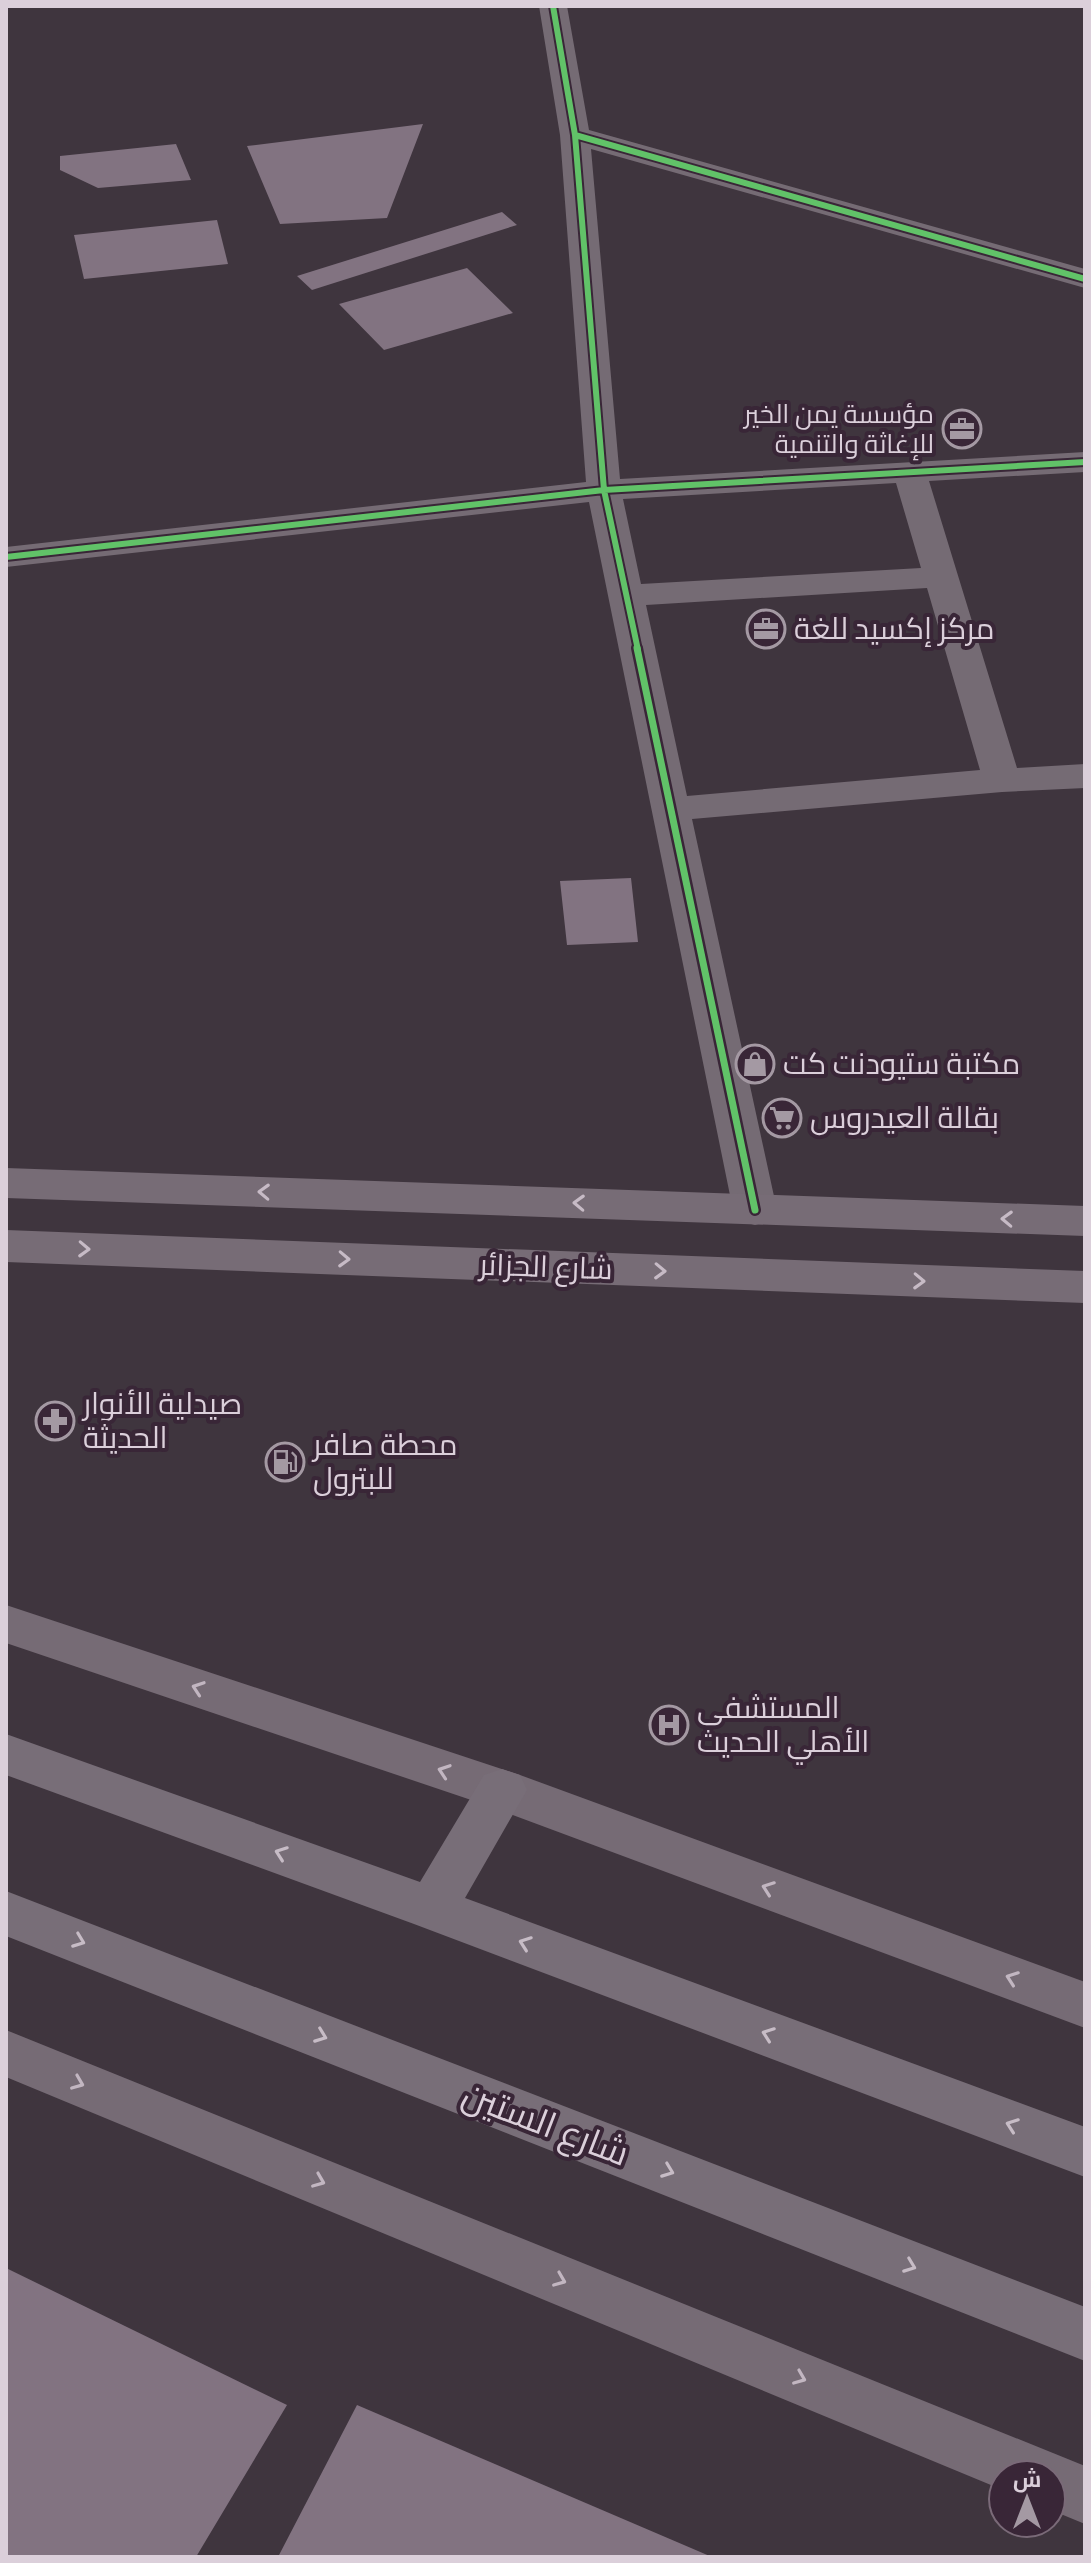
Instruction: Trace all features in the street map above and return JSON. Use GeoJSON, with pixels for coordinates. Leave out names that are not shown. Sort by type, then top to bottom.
{"type":"FeatureCollection","features":[{"type":"Feature","properties":{"kind":"highway"},"geometry":{"type":"LineString","coordinates":[[6,1754],[432,1908],[1085,2152]]}},
{"type":"Feature","properties":{"kind":"highway"},"geometry":{"type":"LineString","coordinates":[[432,1908],[502,1790]]}},
{"type":"Feature","properties":{"kind":"highway","name":"شارع الستين"},"geometry":{"type":"LineString","coordinates":[[6,1913],[1085,2334]]}},
{"type":"Feature","properties":{"kind":"main road"},"geometry":{"type":"LineString","coordinates":[[6,1183],[1085,1221]]}},
{"type":"Feature","properties":{"kind":"main road","name":"شارع الجزائر"},"geometry":{"type":"LineString","coordinates":[[6,1246],[1085,1287]]}},
{"type":"Feature","properties":{"kind":"main road"},"geometry":{"type":"LineString","coordinates":[[6,1624],[502,1790],[1085,2005]]}},
{"type":"Feature","properties":{"kind":"main road"},"geometry":{"type":"LineString","coordinates":[[6,2053],[997,2459]]}},
{"type":"Feature","properties":{"kind":"street"},"geometry":{"type":"LineString","coordinates":[[553,6],[575,135],[604,490],[755,1210]]}},
{"type":"Feature","properties":{"kind":"street"},"geometry":{"type":"LineString","coordinates":[[575,135],[1085,279]]}},
{"type":"Feature","properties":{"kind":"street"},"geometry":{"type":"LineString","coordinates":[[6,557],[604,490],[1085,462]]}},
{"type":"Feature","properties":{"kind":"street"},"geometry":{"type":"LineString","coordinates":[[910,473],[1002,780]]}},
{"type":"Feature","properties":{"kind":"street"},"geometry":{"type":"LineString","coordinates":[[627,596],[942,577]]}},
{"type":"Feature","properties":{"kind":"street"},"geometry":{"type":"LineString","coordinates":[[671,809],[1002,780],[1085,776]]}},
{"type":"Feature","properties":{"kind":"building"},"geometry":{"type":"Polygon","coordinates":[[[423,124],[387,218],[280,224],[247,146],[423,124]]]}},
{"type":"Feature","properties":{"kind":"building"},"geometry":{"type":"Polygon","coordinates":[[[176,144],[191,180],[98,188],[60,170],[60,156],[176,144]]]}},
{"type":"Feature","properties":{"kind":"building"},"geometry":{"type":"Polygon","coordinates":[[[502,212],[517,225],[312,290],[297,276],[502,212]]]}},
{"type":"Feature","properties":{"kind":"building"},"geometry":{"type":"Polygon","coordinates":[[[217,220],[228,264],[84,279],[74,235],[217,220]]]}},
{"type":"Feature","properties":{"kind":"building"},"geometry":{"type":"Polygon","coordinates":[[[467,268],[513,313],[384,350],[339,304],[467,268]]]}},
{"type":"Feature","properties":{"kind":"building"},"geometry":{"type":"Polygon","coordinates":[[[631,878],[638,942],[567,945],[560,881],[631,878]]]}},
{"type":"Feature","properties":{"kind":"building"},"geometry":{"type":"Polygon","coordinates":[[[6,2268],[287,2405],[196,2557],[6,2557],[6,2268]]]}},
{"type":"Feature","properties":{"kind":"building"},"geometry":{"type":"Polygon","coordinates":[[[357,2405],[712,2557],[278,2557],[357,2405]]]}},
{"type":"Feature","properties":{"kind":"cycle path"},"geometry":{"type":"LineString","coordinates":[[553,6],[575,135],[604,490],[755,1210]]}},
{"type":"Feature","properties":{"kind":"cycle path"},"geometry":{"type":"LineString","coordinates":[[575,135],[1085,279]]}},
{"type":"Feature","properties":{"kind":"cycle path"},"geometry":{"type":"LineString","coordinates":[[6,557],[604,490],[1085,462]]}},
{"type":"Feature","properties":{"kind":"place","name":"مؤسسة يمن الخير للإغاثة والتنمية"},"geometry":{"type":"Point","coordinates":[962,429]}},
{"type":"Feature","properties":{"kind":"place","name":"مركز إكسيد للغة"},"geometry":{"type":"Point","coordinates":[766,629]}},
{"type":"Feature","properties":{"kind":"place","name":"مكتبة ستيودنت كت"},"geometry":{"type":"Point","coordinates":[755,1064]}},
{"type":"Feature","properties":{"kind":"place","name":"بقالة العيدروس"},"geometry":{"type":"Point","coordinates":[782,1118]}},
{"type":"Feature","properties":{"kind":"place","name":"صيدلية الأنوار الحديثة"},"geometry":{"type":"Point","coordinates":[55,1421]}},
{"type":"Feature","properties":{"kind":"place","name":"محطة صافر للبترول"},"geometry":{"type":"Point","coordinates":[285,1462]}},
{"type":"Feature","properties":{"kind":"place","name":"المستشفى الأهلي الحديث"},"geometry":{"type":"Point","coordinates":[669,1725]}}]}
